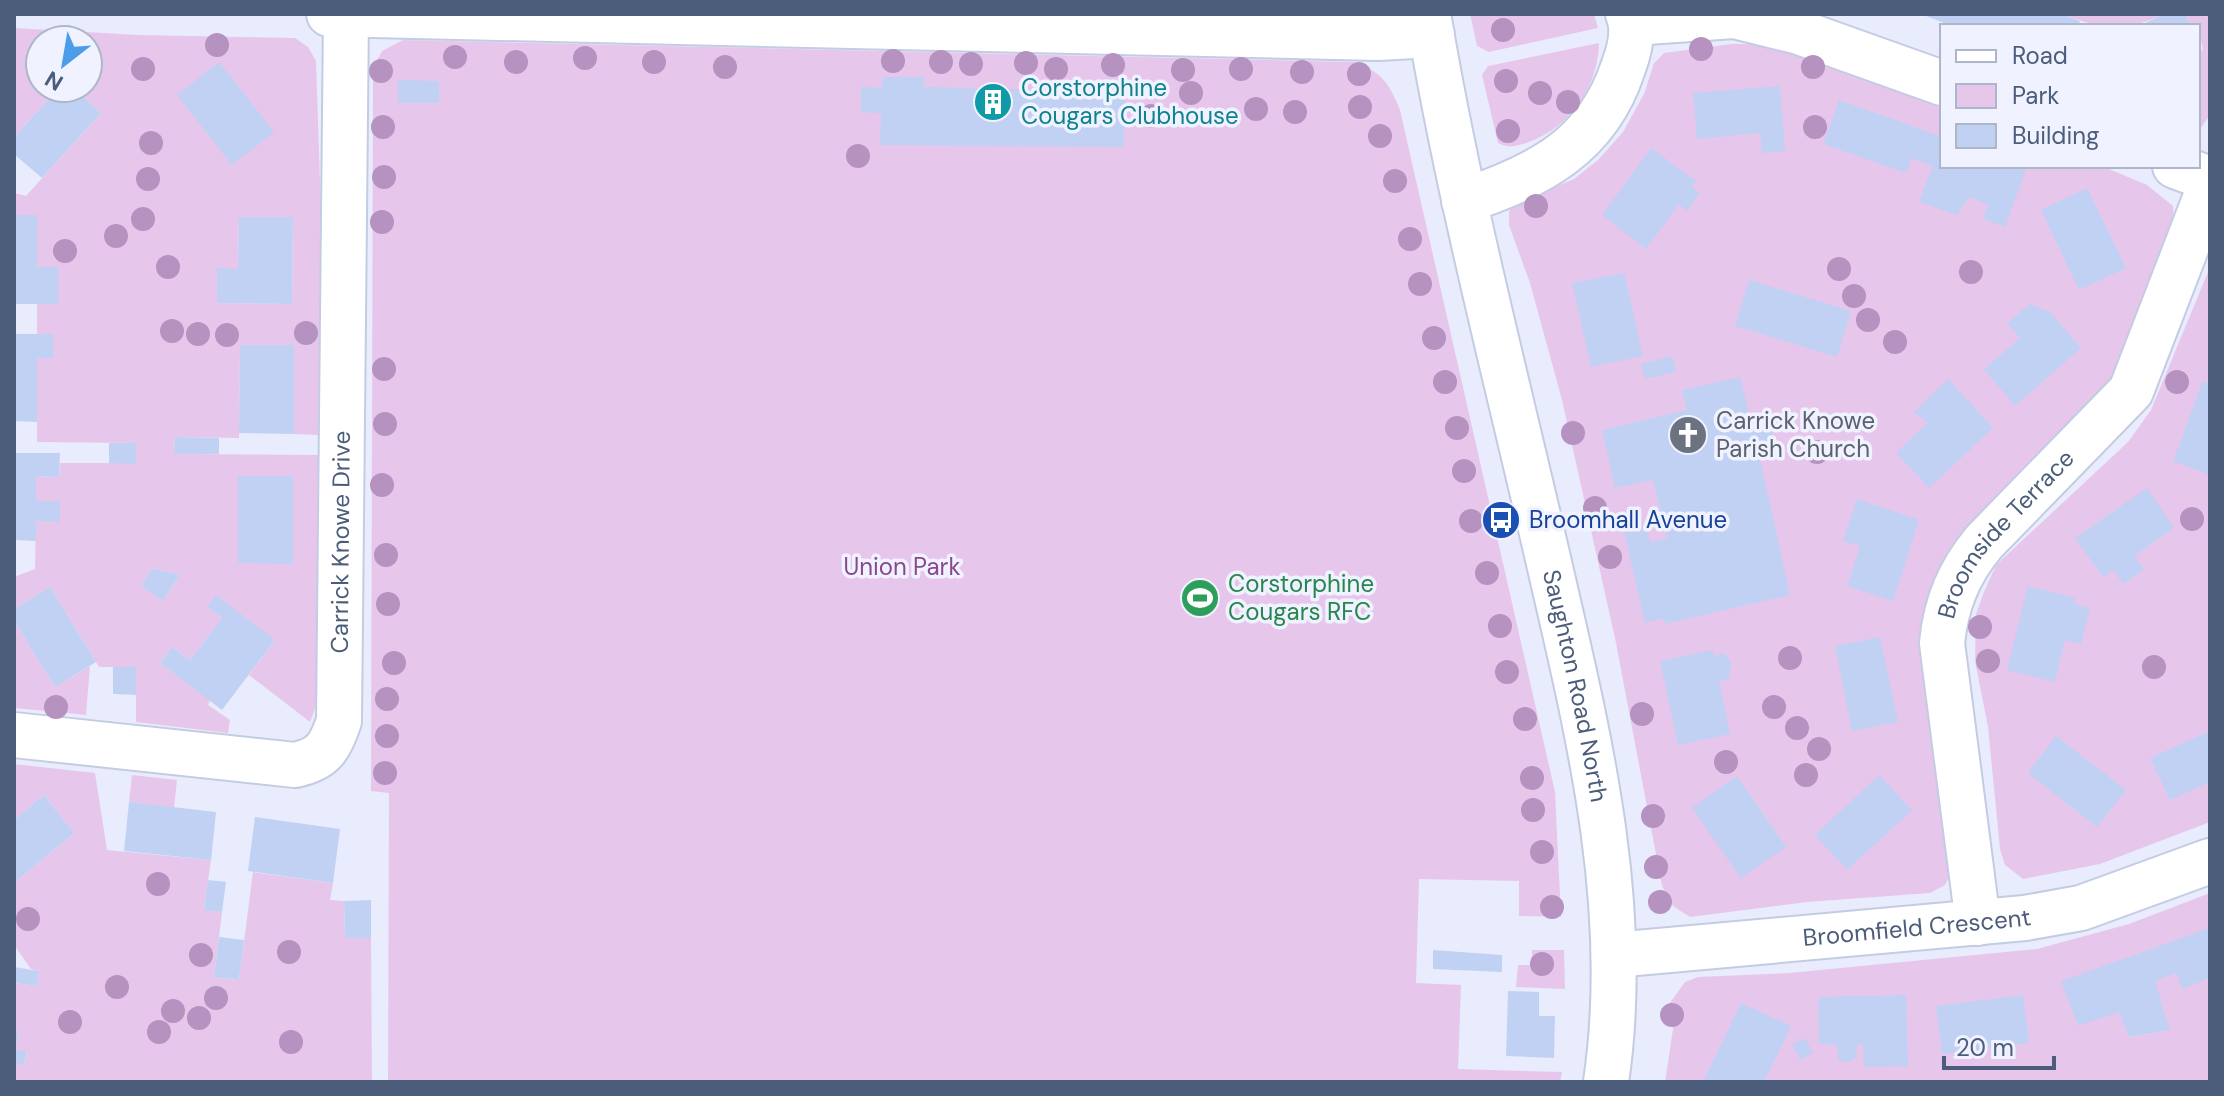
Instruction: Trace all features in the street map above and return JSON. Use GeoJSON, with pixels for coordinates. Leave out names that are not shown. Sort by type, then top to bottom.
{"type":"FeatureCollection","features":[{"type":"Feature","properties":{"kind":"street"},"geometry":{"type":"LineString","coordinates":[[329,14],[806,20],[1378,38],[1430,24]]}},
{"type":"Feature","properties":{"kind":"street","name":"Carrick Knowe Drive"},"geometry":{"type":"LineString","coordinates":[[14,735],[295,765],[317,760],[331,746],[339,721],[346,14]]}},
{"type":"Feature","properties":{"kind":"street"},"geometry":{"type":"LineString","coordinates":[[1464,201],[1559,160],[1588,133],[1617,86],[1626,60],[1630,18],[1745,18],[1799,32],[1940,82]]}},
{"type":"Feature","properties":{"kind":"street","name":"Saughton Road North"},"geometry":{"type":"LineString","coordinates":[[1430,24],[1464,201],[1591,745],[1606,849],[1614,955],[1606,1082]]}},
{"type":"Feature","properties":{"kind":"street"},"geometry":{"type":"LineString","coordinates":[[2180,168],[2210,179]]}},
{"type":"Feature","properties":{"kind":"street","name":"Broomside Terrace"},"geometry":{"type":"LineString","coordinates":[[1978,923],[1942,643],[1950,599],[1965,567],[1984,542],[2131,391],[2210,186]]}},
{"type":"Feature","properties":{"kind":"street","name":"Broomfield Crescent"},"geometry":{"type":"LineString","coordinates":[[1614,955],[1978,923],[2081,908],[2210,861]]}},
{"type":"Feature","properties":{"kind":"green space"},"geometry":{"type":"Polygon","coordinates":[[[1470,14],[1594,14],[1598,28],[1489,52],[1477,46],[1470,14]]]}},
{"type":"Feature","properties":{"kind":"green space"},"geometry":{"type":"Polygon","coordinates":[[[2061,14],[2164,14],[2137,24],[2088,23],[2061,14]]]}},
{"type":"Feature","properties":{"kind":"green space"},"geometry":{"type":"Polygon","coordinates":[[[2185,14],[2210,14],[2210,115],[2200,129],[2200,51],[2203,50],[2200,24],[2190,24],[2185,14]]]}},
{"type":"Feature","properties":{"kind":"green space"},"geometry":{"type":"Polygon","coordinates":[[[14,28],[24,29],[24,104],[44,104],[14,137],[14,28]]]}},
{"type":"Feature","properties":{"kind":"green space"},"geometry":{"type":"Polygon","coordinates":[[[104,33],[295,38],[308,47],[316,61],[321,211],[319,435],[294,434],[294,346],[240,345],[239,438],[175,437],[174,454],[319,455],[316,706],[310,722],[249,675],[275,640],[208,607],[222,618],[190,660],[172,647],[160,663],[210,700],[208,705],[230,720],[228,733],[136,722],[136,667],[99,667],[50,587],[14,609],[14,577],[35,569],[36,521],[60,521],[60,501],[36,501],[36,476],[59,477],[60,463],[136,463],[136,443],[37,442],[37,358],[53,358],[53,334],[37,334],[37,304],[58,303],[58,267],[37,267],[37,215],[14,215],[14,193],[26,196],[101,113],[91,104],[104,104],[104,33]],[[239,217],[238,269],[217,269],[218,303],[292,304],[293,217],[239,217]],[[152,568],[141,586],[163,601],[180,575],[152,568]]]}},
{"type":"Feature","properties":{"kind":"green space","name":"Union Park"},"geometry":{"type":"Polygon","coordinates":[[[403,40],[1354,62],[1378,74],[1400,110],[1555,792],[1561,917],[1519,916],[1519,881],[1419,879],[1416,983],[1461,985],[1458,1069],[1562,1072],[1560,1082],[388,1082],[389,793],[371,791],[373,68],[382,51],[403,40]]]}},
{"type":"Feature","properties":{"kind":"green space"},"geometry":{"type":"Polygon","coordinates":[[[1599,43],[1594,75],[1579,103],[1558,126],[1517,146],[1498,143],[1482,75],[1488,66],[1599,43]]]}},
{"type":"Feature","properties":{"kind":"green space"},"geometry":{"type":"Polygon","coordinates":[[[1731,44],[1771,44],[1940,105],[1940,168],[2107,168],[2147,185],[2173,206],[2174,223],[2110,388],[1961,536],[1939,571],[1951,873],[1945,885],[1930,893],[1807,902],[1690,917],[1673,906],[1662,886],[1616,643],[1562,400],[1530,283],[1509,225],[1509,212],[1513,205],[1574,179],[1598,160],[1623,132],[1644,94],[1654,63],[1664,53],[1731,44]]]}},
{"type":"Feature","properties":{"kind":"green space"},"geometry":{"type":"Polygon","coordinates":[[[2210,267],[2210,822],[2100,864],[2023,879],[2005,865],[2000,849],[1988,727],[1975,661],[1976,614],[1996,565],[2128,442],[2151,410],[2210,267]]]}},
{"type":"Feature","properties":{"kind":"green space"},"geometry":{"type":"Polygon","coordinates":[[[14,621],[55,687],[90,666],[86,715],[14,708],[14,621]]]}},
{"type":"Feature","properties":{"kind":"green space"},"geometry":{"type":"Polygon","coordinates":[[[14,764],[95,773],[107,850],[211,860],[204,909],[222,912],[214,977],[239,980],[253,872],[333,883],[330,900],[344,901],[345,938],[371,938],[372,1082],[14,1082],[14,1063],[24,1065],[27,1053],[15,1049],[19,1035],[14,1033],[14,983],[37,986],[39,971],[31,969],[14,945],[14,883],[74,833],[44,795],[14,820],[14,764]]]}},
{"type":"Feature","properties":{"kind":"green space"},"geometry":{"type":"Polygon","coordinates":[[[132,775],[177,780],[174,808],[129,802],[132,775]]]}},
{"type":"Feature","properties":{"kind":"green space"},"geometry":{"type":"Polygon","coordinates":[[[2210,893],[2210,1082],[1665,1082],[1673,1029],[1669,1004],[1685,982],[1698,977],[1789,973],[2037,949],[2129,924],[2210,893]],[[2160,997],[2119,1012],[2130,1037],[2169,1030],[2160,997]]]}},
{"type":"Feature","properties":{"kind":"green space"},"geometry":{"type":"Polygon","coordinates":[[[1532,950],[1564,950],[1565,989],[1516,987],[1518,965],[1532,965],[1532,950]]]}},
{"type":"Feature","properties":{"kind":"building"},"geometry":{"type":"Polygon","coordinates":[[[1921,14],[2061,14],[2080,21],[2079,24],[1947,24],[1921,14]]]}},
{"type":"Feature","properties":{"kind":"building"},"geometry":{"type":"Polygon","coordinates":[[[2164,14],[2185,14],[2190,24],[2143,24],[2164,14]]]}},
{"type":"Feature","properties":{"kind":"building"},"geometry":{"type":"Polygon","coordinates":[[[219,62],[274,132],[232,165],[177,95],[219,62]]]}},
{"type":"Feature","properties":{"kind":"building","name":"Corstorphine Cougars Clubhouse"},"geometry":{"type":"Polygon","coordinates":[[[882,77],[924,77],[924,87],[1125,92],[1124,147],[880,145],[881,113],[861,112],[861,87],[882,88],[882,77]]]}},
{"type":"Feature","properties":{"kind":"building"},"geometry":{"type":"Polygon","coordinates":[[[398,80],[439,81],[439,103],[398,103],[398,80]]]}},
{"type":"Feature","properties":{"kind":"building"},"geometry":{"type":"Polygon","coordinates":[[[1780,86],[1785,151],[1762,153],[1760,133],[1697,139],[1693,93],[1780,86]]]}},
{"type":"Feature","properties":{"kind":"building"},"geometry":{"type":"Polygon","coordinates":[[[1839,100],[1940,136],[1940,168],[2027,168],[2005,227],[1983,219],[1988,204],[1969,197],[1957,215],[1919,202],[1933,166],[1911,158],[1906,173],[1823,144],[1839,100]]]}},
{"type":"Feature","properties":{"kind":"building"},"geometry":{"type":"Polygon","coordinates":[[[44,104],[91,104],[101,113],[42,178],[14,154],[14,137],[44,104]]]}},
{"type":"Feature","properties":{"kind":"building"},"geometry":{"type":"Polygon","coordinates":[[[1651,148],[1696,181],[1692,187],[1700,193],[1687,211],[1679,204],[1646,249],[1602,215],[1651,148]]]}},
{"type":"Feature","properties":{"kind":"building"},"geometry":{"type":"Polygon","coordinates":[[[2087,188],[2126,268],[2079,290],[2041,210],[2087,188]]]}},
{"type":"Feature","properties":{"kind":"building"},"geometry":{"type":"Polygon","coordinates":[[[14,215],[37,215],[37,267],[58,267],[58,304],[14,304],[14,215]]]}},
{"type":"Feature","properties":{"kind":"building"},"geometry":{"type":"Polygon","coordinates":[[[239,217],[293,217],[292,304],[217,303],[217,268],[238,269],[239,217]]]}},
{"type":"Feature","properties":{"kind":"building"},"geometry":{"type":"Polygon","coordinates":[[[1624,273],[1643,356],[1591,367],[1572,283],[1624,273]]]}},
{"type":"Feature","properties":{"kind":"building"},"geometry":{"type":"Polygon","coordinates":[[[1749,280],[1851,311],[1837,357],[1735,326],[1749,280]]]}},
{"type":"Feature","properties":{"kind":"building"},"geometry":{"type":"Polygon","coordinates":[[[2030,304],[2050,312],[2081,348],[2015,406],[1984,369],[2020,338],[2007,323],[2030,304]]]}},
{"type":"Feature","properties":{"kind":"building"},"geometry":{"type":"Polygon","coordinates":[[[14,334],[53,334],[53,358],[37,358],[37,422],[14,421],[14,334]]]}},
{"type":"Feature","properties":{"kind":"building"},"geometry":{"type":"Polygon","coordinates":[[[240,345],[294,345],[294,434],[239,433],[240,345]]]}},
{"type":"Feature","properties":{"kind":"building"},"geometry":{"type":"Polygon","coordinates":[[[1672,356],[1676,372],[1645,379],[1641,364],[1672,356]]]}},
{"type":"Feature","properties":{"kind":"building"},"geometry":{"type":"Polygon","coordinates":[[[1740,377],[1749,413],[1767,413],[1775,441],[1758,450],[1790,595],[1665,624],[1664,618],[1645,623],[1624,531],[1646,526],[1650,542],[1667,538],[1653,480],[1615,488],[1602,430],[1687,410],[1682,390],[1740,377]]]}},
{"type":"Feature","properties":{"kind":"building"},"geometry":{"type":"Polygon","coordinates":[[[1948,379],[1993,428],[1929,488],[1896,453],[1928,423],[1914,412],[1948,379]]]}},
{"type":"Feature","properties":{"kind":"building"},"geometry":{"type":"Polygon","coordinates":[[[2203,381],[2210,383],[2210,475],[2173,461],[2203,381]]]}},
{"type":"Feature","properties":{"kind":"building"},"geometry":{"type":"Polygon","coordinates":[[[175,437],[219,438],[219,454],[174,454],[175,437]]]}},
{"type":"Feature","properties":{"kind":"building"},"geometry":{"type":"Polygon","coordinates":[[[109,443],[136,443],[136,464],[109,463],[109,443]]]}},
{"type":"Feature","properties":{"kind":"building"},"geometry":{"type":"Polygon","coordinates":[[[14,453],[60,453],[59,477],[36,476],[36,501],[60,501],[60,522],[36,521],[36,541],[14,540],[14,453]]]}},
{"type":"Feature","properties":{"kind":"building"},"geometry":{"type":"Polygon","coordinates":[[[238,476],[293,476],[293,564],[238,563],[238,476]]]}},
{"type":"Feature","properties":{"kind":"building"},"geometry":{"type":"Polygon","coordinates":[[[2147,488],[2174,528],[2134,556],[2144,570],[2123,584],[2113,570],[2103,577],[2075,538],[2147,488]]]}},
{"type":"Feature","properties":{"kind":"building"},"geometry":{"type":"Polygon","coordinates":[[[1857,499],[1919,520],[1893,601],[1847,586],[1860,546],[1843,541],[1857,499]]]}},
{"type":"Feature","properties":{"kind":"building"},"geometry":{"type":"Polygon","coordinates":[[[152,568],[180,575],[163,601],[141,586],[152,568]]]}},
{"type":"Feature","properties":{"kind":"building"},"geometry":{"type":"Polygon","coordinates":[[[2028,586],[2076,598],[2074,604],[2090,608],[2081,644],[2065,640],[2055,682],[2007,670],[2028,586]]]}},
{"type":"Feature","properties":{"kind":"building"},"geometry":{"type":"Polygon","coordinates":[[[50,587],[96,662],[55,687],[14,621],[14,609],[50,587]]]}},
{"type":"Feature","properties":{"kind":"building"},"geometry":{"type":"Polygon","coordinates":[[[216,595],[275,640],[222,710],[160,663],[172,647],[190,660],[222,618],[207,607],[216,595]]]}},
{"type":"Feature","properties":{"kind":"building"},"geometry":{"type":"Polygon","coordinates":[[[1880,637],[1898,722],[1852,731],[1835,646],[1880,637]]]}},
{"type":"Feature","properties":{"kind":"building"},"geometry":{"type":"Polygon","coordinates":[[[1713,650],[1714,656],[1724,653],[1731,662],[1729,679],[1719,681],[1730,734],[1678,745],[1660,661],[1713,650]]]}},
{"type":"Feature","properties":{"kind":"building"},"geometry":{"type":"Polygon","coordinates":[[[113,667],[136,667],[136,695],[113,694],[113,667]]]}},
{"type":"Feature","properties":{"kind":"building"},"geometry":{"type":"Polygon","coordinates":[[[2210,731],[2210,782],[2170,800],[2150,758],[2210,731]]]}},
{"type":"Feature","properties":{"kind":"building"},"geometry":{"type":"Polygon","coordinates":[[[2056,736],[2126,790],[2097,827],[2028,773],[2056,736]]]}},
{"type":"Feature","properties":{"kind":"building"},"geometry":{"type":"Polygon","coordinates":[[[1879,775],[1912,810],[1847,870],[1815,835],[1879,775]]]}},
{"type":"Feature","properties":{"kind":"building"},"geometry":{"type":"Polygon","coordinates":[[[1737,776],[1786,847],[1741,878],[1692,808],[1737,776]]]}},
{"type":"Feature","properties":{"kind":"building"},"geometry":{"type":"Polygon","coordinates":[[[44,795],[74,833],[14,883],[14,820],[44,795]]]}},
{"type":"Feature","properties":{"kind":"building"},"geometry":{"type":"Polygon","coordinates":[[[129,802],[216,812],[211,860],[124,851],[129,802]]]}},
{"type":"Feature","properties":{"kind":"building"},"geometry":{"type":"Polygon","coordinates":[[[255,817],[340,829],[333,883],[248,871],[255,817]]]}},
{"type":"Feature","properties":{"kind":"building"},"geometry":{"type":"Polygon","coordinates":[[[208,880],[226,882],[222,912],[204,910],[208,880]]]}},
{"type":"Feature","properties":{"kind":"building"},"geometry":{"type":"Polygon","coordinates":[[[371,900],[371,938],[345,938],[344,901],[371,900]]]}},
{"type":"Feature","properties":{"kind":"building"},"geometry":{"type":"Polygon","coordinates":[[[2210,928],[2210,978],[2182,989],[2177,973],[2155,981],[2170,1030],[2129,1037],[2119,1012],[2078,1026],[2061,981],[2210,928]]]}},
{"type":"Feature","properties":{"kind":"building"},"geometry":{"type":"Polygon","coordinates":[[[219,937],[244,940],[239,980],[214,977],[219,937]]]}},
{"type":"Feature","properties":{"kind":"building"},"geometry":{"type":"Polygon","coordinates":[[[1433,950],[1502,955],[1502,972],[1433,969],[1433,950]]]}},
{"type":"Feature","properties":{"kind":"building"},"geometry":{"type":"Polygon","coordinates":[[[14,967],[39,971],[37,986],[14,983],[14,967]]]}},
{"type":"Feature","properties":{"kind":"building"},"geometry":{"type":"Polygon","coordinates":[[[1508,991],[1539,992],[1539,1016],[1555,1016],[1554,1058],[1506,1056],[1508,991]]]}},
{"type":"Feature","properties":{"kind":"building"},"geometry":{"type":"Polygon","coordinates":[[[1906,995],[1908,1066],[1864,1067],[1863,1044],[1857,1044],[1857,1058],[1844,1063],[1838,1058],[1837,1045],[1819,1044],[1818,997],[1906,995]]]}},
{"type":"Feature","properties":{"kind":"building"},"geometry":{"type":"Polygon","coordinates":[[[2023,995],[2029,1043],[1942,1054],[1936,1006],[2023,995]]]}},
{"type":"Feature","properties":{"kind":"building"},"geometry":{"type":"Polygon","coordinates":[[[1741,1003],[1791,1026],[1787,1035],[1764,1082],[1703,1082],[1741,1003]]]}},
{"type":"Feature","properties":{"kind":"building"},"geometry":{"type":"Polygon","coordinates":[[[14,1033],[19,1034],[15,1049],[27,1052],[24,1065],[14,1063],[14,1033]]]}},
{"type":"Feature","properties":{"kind":"building"},"geometry":{"type":"Polygon","coordinates":[[[1805,1038],[1813,1053],[1800,1060],[1792,1045],[1805,1038]]]}},
{"type":"Feature","properties":{"kind":"place","name":"Corstorphine Cougars Clubhouse"},"geometry":{"type":"Point","coordinates":[993,102]}},
{"type":"Feature","properties":{"kind":"place","name":"Carrick Knowe Parish Church"},"geometry":{"type":"Point","coordinates":[1688,435]}},
{"type":"Feature","properties":{"kind":"place","name":"Broomhall Avenue"},"geometry":{"type":"Point","coordinates":[1501,520]}},
{"type":"Feature","properties":{"kind":"place","name":"Corstorphine Cougars RFC"},"geometry":{"type":"Point","coordinates":[1200,598]}}]}
